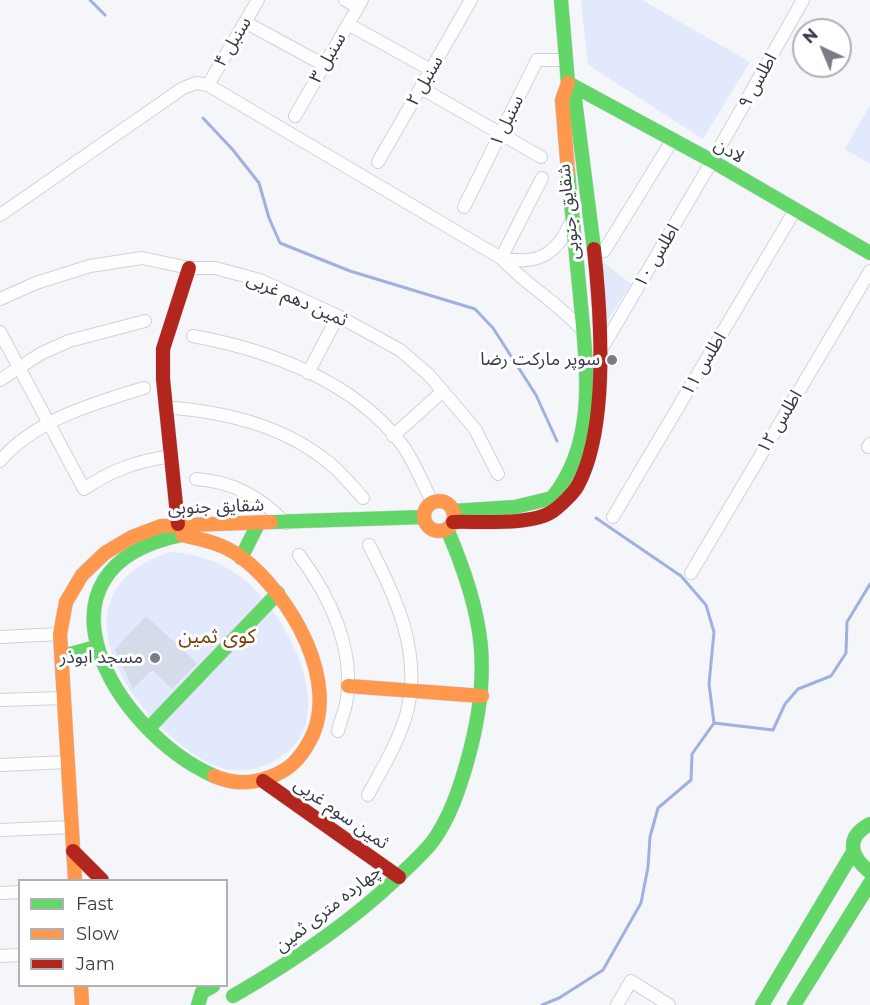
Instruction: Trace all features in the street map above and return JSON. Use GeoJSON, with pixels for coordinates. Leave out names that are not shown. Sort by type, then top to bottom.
{"type":"FeatureCollection","features":[{"type":"Feature","properties":{"kind":"street","name":"سنبل ۴"},"geometry":{"type":"LineString","coordinates":[[208,85],[258,0]]}},
{"type":"Feature","properties":{"kind":"street"},"geometry":{"type":"LineString","coordinates":[[345,0],[360,4]]}},
{"type":"Feature","properties":{"kind":"street","name":"سنبل ۲"},"geometry":{"type":"LineString","coordinates":[[378,162],[471,0]]}},
{"type":"Feature","properties":{"kind":"street"},"geometry":{"type":"LineString","coordinates":[[546,0],[561,4]]}},
{"type":"Feature","properties":{"kind":"street","name":"اطلس ۹"},"geometry":{"type":"LineString","coordinates":[[712,161],[802,0]]}},
{"type":"Feature","properties":{"kind":"street","name":"سنبل ۳"},"geometry":{"type":"LineString","coordinates":[[295,116],[360,4]]}},
{"type":"Feature","properties":{"kind":"street","name":"شقایق جنوبی"},"geometry":{"type":"LineString","coordinates":[[451,521],[516,519],[552,513],[573,496],[592,447],[599,404],[601,350],[574,100],[568,83],[561,4]]}},
{"type":"Feature","properties":{"kind":"street"},"geometry":{"type":"LineString","coordinates":[[245,22],[324,65]]}},
{"type":"Feature","properties":{"kind":"street"},"geometry":{"type":"LineString","coordinates":[[348,24],[431,70]]}},
{"type":"Feature","properties":{"kind":"street","name":"سنبل ۱"},"geometry":{"type":"LineString","coordinates":[[464,207],[537,60],[566,60]]}},
{"type":"Feature","properties":{"kind":"street"},"geometry":{"type":"LineString","coordinates":[[0,215],[183,88],[196,83],[208,85],[501,258],[528,283],[569,314],[584,332]]}},
{"type":"Feature","properties":{"kind":"street","name":"شقایق جنوبی"},"geometry":{"type":"LineString","coordinates":[[451,521],[533,505],[556,494],[569,469],[587,403],[584,332],[562,100],[568,83]]}},
{"type":"Feature","properties":{"kind":"street","name":"لادن"},"geometry":{"type":"LineString","coordinates":[[568,83],[712,161],[870,253]]}},
{"type":"Feature","properties":{"kind":"street"},"geometry":{"type":"LineString","coordinates":[[421,88],[541,157]]}},
{"type":"Feature","properties":{"kind":"street"},"geometry":{"type":"LineString","coordinates":[[604,251],[673,140]]}},
{"type":"Feature","properties":{"kind":"street","name":"اطلس ۱۰"},"geometry":{"type":"LineString","coordinates":[[601,350],[712,161]]}},
{"type":"Feature","properties":{"kind":"street"},"geometry":{"type":"LineString","coordinates":[[501,258],[542,178]]}},
{"type":"Feature","properties":{"kind":"street","name":"اطلس ۱۱"},"geometry":{"type":"LineString","coordinates":[[613,517],[795,210]]}},
{"type":"Feature","properties":{"kind":"street"},"geometry":{"type":"LineString","coordinates":[[501,258],[517,262],[548,254],[559,244],[572,218]]}},
{"type":"Feature","properties":{"kind":"street","name":"ثمین دهم غربی"},"geometry":{"type":"LineString","coordinates":[[0,299],[36,283],[90,266],[142,258],[189,268],[215,268],[260,280],[338,316],[400,350],[443,391],[475,429],[498,474]]}},
{"type":"Feature","properties":{"kind":"street"},"geometry":{"type":"LineString","coordinates":[[178,524],[165,407],[163,349],[189,268]]}},
{"type":"Feature","properties":{"kind":"street","name":"اطلس ۱۲"},"geometry":{"type":"LineString","coordinates":[[691,573],[870,271]]}},
{"type":"Feature","properties":{"kind":"street"},"geometry":{"type":"LineString","coordinates":[[308,373],[338,316]]}},
{"type":"Feature","properties":{"kind":"street"},"geometry":{"type":"LineString","coordinates":[[0,380],[42,353],[69,340],[145,321]]}},
{"type":"Feature","properties":{"kind":"street"},"geometry":{"type":"LineString","coordinates":[[0,332],[84,489],[102,476],[125,466],[171,456]]}},
{"type":"Feature","properties":{"kind":"street"},"geometry":{"type":"LineString","coordinates":[[193,336],[234,345],[308,373],[353,398],[404,447],[433,503]]}},
{"type":"Feature","properties":{"kind":"street"},"geometry":{"type":"LineString","coordinates":[[0,461],[27,438],[79,409],[144,388]]}},
{"type":"Feature","properties":{"kind":"street"},"geometry":{"type":"LineString","coordinates":[[393,436],[443,391]]}},
{"type":"Feature","properties":{"kind":"street"},"geometry":{"type":"LineString","coordinates":[[165,407],[215,411],[257,423],[301,442],[329,463],[363,498]]}},
{"type":"Feature","properties":{"kind":"street"},"geometry":{"type":"LineString","coordinates":[[196,479],[228,484],[248,491],[268,504],[285,523]]}},
{"type":"Feature","properties":{"kind":"street"},"geometry":{"type":"LineString","coordinates":[[433,503],[444,503],[451,521],[433,530],[424,518],[426,509],[433,503]]}},
{"type":"Feature","properties":{"kind":"street","name":"شقایق جنوبی"},"geometry":{"type":"LineString","coordinates":[[75,879],[60,634],[65,604],[71,591],[101,557],[121,542],[141,532],[178,524],[258,524],[424,518]]}},
{"type":"Feature","properties":{"kind":"street","name":"چهارده متری ثمین"},"geometry":{"type":"LineString","coordinates":[[234,1000],[311,948],[369,904],[399,877],[439,833],[460,786],[475,737],[482,696],[484,664],[478,610],[451,521]]}},
{"type":"Feature","properties":{"kind":"street"},"geometry":{"type":"LineString","coordinates":[[241,558],[258,524]]}},
{"type":"Feature","properties":{"kind":"street"},"geometry":{"type":"LineString","coordinates":[[182,536],[217,543],[241,558],[279,593],[293,614],[313,661],[319,717],[310,745],[290,768],[263,781],[245,783],[211,777],[177,755],[148,729],[116,688],[96,647],[94,610],[100,589],[112,571],[131,552],[155,540],[182,536]]}},
{"type":"Feature","properties":{"kind":"street"},"geometry":{"type":"LineString","coordinates":[[368,795],[395,744],[407,711],[412,669],[406,631],[392,590],[369,545]]}},
{"type":"Feature","properties":{"kind":"street"},"geometry":{"type":"LineString","coordinates":[[299,555],[311,572],[336,620],[348,664],[346,705],[338,731]]}},
{"type":"Feature","properties":{"kind":"street"},"geometry":{"type":"LineString","coordinates":[[148,729],[279,593]]}},
{"type":"Feature","properties":{"kind":"street"},"geometry":{"type":"LineString","coordinates":[[0,637],[60,634]]}},
{"type":"Feature","properties":{"kind":"street"},"geometry":{"type":"LineString","coordinates":[[63,662],[70,654],[96,647]]}},
{"type":"Feature","properties":{"kind":"street"},"geometry":{"type":"LineString","coordinates":[[348,686],[482,696]]}},
{"type":"Feature","properties":{"kind":"street"},"geometry":{"type":"LineString","coordinates":[[0,700],[64,698]]}},
{"type":"Feature","properties":{"kind":"street"},"geometry":{"type":"LineString","coordinates":[[0,765],[68,762]]}},
{"type":"Feature","properties":{"kind":"street","name":"ثمین سوم غربی"},"geometry":{"type":"LineString","coordinates":[[263,781],[399,877]]}},
{"type":"Feature","properties":{"kind":"street"},"geometry":{"type":"LineString","coordinates":[[762,1005],[853,852],[855,835],[870,824]]}},
{"type":"Feature","properties":{"kind":"street"},"geometry":{"type":"LineString","coordinates":[[0,830],[72,827]]}},
{"type":"Feature","properties":{"kind":"street"},"geometry":{"type":"LineString","coordinates":[[73,851],[101,879]]}},
{"type":"Feature","properties":{"kind":"street"},"geometry":{"type":"LineString","coordinates":[[853,852],[862,867],[870,872]]}},
{"type":"Feature","properties":{"kind":"street"},"geometry":{"type":"LineString","coordinates":[[794,1005],[870,883]]}},
{"type":"Feature","properties":{"kind":"street"},"geometry":{"type":"LineString","coordinates":[[0,893],[18,892]]}},
{"type":"Feature","properties":{"kind":"street"},"geometry":{"type":"LineString","coordinates":[[0,956],[18,955]]}},
{"type":"Feature","properties":{"kind":"street"},"geometry":{"type":"LineString","coordinates":[[617,1005],[631,981],[669,1005]]}},
{"type":"Feature","properties":{"kind":"street"},"geometry":{"type":"LineString","coordinates":[[81,987],[82,1005]]}},
{"type":"Feature","properties":{"kind":"street"},"geometry":{"type":"LineString","coordinates":[[198,1005],[199,998],[210,987]]}},
{"type":"Feature","properties":{"kind":"street"},"geometry":{"type":"LineString","coordinates":[[216,987],[229,990],[234,1000]]}},
{"type":"Feature","properties":{"kind":"shaded area"},"geometry":{"type":"Polygon","coordinates":[[[581,0],[642,0],[750,62],[703,139],[588,65],[581,0]]]}},
{"type":"Feature","properties":{"kind":"shaded area"},"geometry":{"type":"Polygon","coordinates":[[[870,105],[870,164],[845,149],[870,105]]]}},
{"type":"Feature","properties":{"kind":"shaded area"},"geometry":{"type":"Polygon","coordinates":[[[599,259],[631,284],[605,324],[599,259]]]}},
{"type":"Feature","properties":{"kind":"shaded area"},"geometry":{"type":"Polygon","coordinates":[[[170,552],[210,560],[228,568],[245,580],[277,616],[291,640],[302,666],[308,692],[307,717],[299,739],[281,757],[268,764],[254,769],[232,770],[218,767],[198,757],[174,739],[151,717],[132,692],[117,666],[108,639],[108,613],[117,589],[137,568],[170,552]]]}},
{"type":"Feature","properties":{"kind":"building","name":"مسجد ابوذر"},"geometry":{"type":"Polygon","coordinates":[[[146,616],[197,663],[172,689],[152,670],[133,689],[115,649],[146,616]]]}},
{"type":"Feature","properties":{"kind":"waterway"},"geometry":{"type":"LineString","coordinates":[[90,0],[105,15]]}},
{"type":"Feature","properties":{"kind":"waterway"},"geometry":{"type":"LineString","coordinates":[[203,118],[233,150],[259,183],[269,218],[280,243],[350,271],[475,309],[493,328],[536,395],[557,441]]}},
{"type":"Feature","properties":{"kind":"waterway"},"geometry":{"type":"LineString","coordinates":[[596,518],[681,576],[706,605],[714,632],[709,684],[714,723]]}},
{"type":"Feature","properties":{"kind":"waterway"},"geometry":{"type":"LineString","coordinates":[[542,1005],[559,998],[603,970],[641,903],[648,867],[650,837],[658,808],[691,780],[692,754],[714,723],[773,730],[785,704],[798,689],[831,676],[846,653],[847,622],[870,584]]}},
{"type":"Feature","properties":{"kind":"traffic: fast"},"geometry":{"type":"LineString","coordinates":[[561,0],[568,83],[575,100],[594,249]]}},
{"type":"Feature","properties":{"kind":"traffic: fast"},"geometry":{"type":"LineString","coordinates":[[568,83],[712,161],[870,253]]}},
{"type":"Feature","properties":{"kind":"traffic: fast"},"geometry":{"type":"LineString","coordinates":[[453,511],[515,507],[552,498],[567,475],[577,451],[583,426],[586,374],[568,172]]}},
{"type":"Feature","properties":{"kind":"traffic: fast"},"geometry":{"type":"LineString","coordinates":[[271,522],[424,517]]}},
{"type":"Feature","properties":{"kind":"traffic: fast"},"geometry":{"type":"LineString","coordinates":[[241,558],[258,524]]}},
{"type":"Feature","properties":{"kind":"traffic: fast"},"geometry":{"type":"LineString","coordinates":[[233,996],[277,970],[360,911],[429,846],[449,813],[464,772],[475,729],[482,671],[481,644],[476,617],[460,560],[447,529]]}},
{"type":"Feature","properties":{"kind":"traffic: fast"},"geometry":{"type":"LineString","coordinates":[[182,535],[132,553],[104,580],[94,614],[99,651],[117,689],[143,724],[177,754],[214,776]]}},
{"type":"Feature","properties":{"kind":"traffic: fast"},"geometry":{"type":"LineString","coordinates":[[148,729],[278,593]]}},
{"type":"Feature","properties":{"kind":"traffic: fast"},"geometry":{"type":"LineString","coordinates":[[62,662],[70,654],[96,647]]}},
{"type":"Feature","properties":{"kind":"traffic: fast"},"geometry":{"type":"LineString","coordinates":[[870,824],[856,835],[853,848],[858,860],[870,872]]}},
{"type":"Feature","properties":{"kind":"traffic: fast"},"geometry":{"type":"LineString","coordinates":[[762,1005],[853,852]]}},
{"type":"Feature","properties":{"kind":"traffic: fast"},"geometry":{"type":"LineString","coordinates":[[794,1005],[870,883]]}},
{"type":"Feature","properties":{"kind":"traffic: fast"},"geometry":{"type":"LineString","coordinates":[[198,1005],[202,992],[211,987]]}},
{"type":"Feature","properties":{"kind":"traffic: slow"},"geometry":{"type":"LineString","coordinates":[[568,83],[562,100],[568,172]]}},
{"type":"Feature","properties":{"kind":"traffic: slow"},"geometry":{"type":"LineString","coordinates":[[439,501],[449,506],[454,516],[449,526],[439,531],[429,526],[424,516],[429,506],[439,501]]}},
{"type":"Feature","properties":{"kind":"traffic: slow"},"geometry":{"type":"LineString","coordinates":[[75,879],[60,634],[66,602],[82,575],[105,553],[132,537],[161,526],[271,522]]}},
{"type":"Feature","properties":{"kind":"traffic: slow"},"geometry":{"type":"LineString","coordinates":[[182,535],[227,548],[259,573],[293,617],[306,642],[316,669],[320,695],[317,721],[308,744],[290,766],[275,775],[252,782],[230,781],[214,776]]}},
{"type":"Feature","properties":{"kind":"traffic: slow"},"geometry":{"type":"LineString","coordinates":[[348,686],[482,696]]}},
{"type":"Feature","properties":{"kind":"traffic: slow"},"geometry":{"type":"LineString","coordinates":[[81,987],[82,1005]]}},
{"type":"Feature","properties":{"kind":"traffic: jam"},"geometry":{"type":"LineString","coordinates":[[453,522],[519,521],[544,516],[559,506],[578,485],[588,461],[599,402],[599,305],[594,249]]}},
{"type":"Feature","properties":{"kind":"traffic: jam"},"geometry":{"type":"LineString","coordinates":[[178,524],[163,379],[163,349],[189,268]]}},
{"type":"Feature","properties":{"kind":"traffic: jam"},"geometry":{"type":"LineString","coordinates":[[263,781],[399,877]]}},
{"type":"Feature","properties":{"kind":"traffic: jam"},"geometry":{"type":"LineString","coordinates":[[73,851],[101,879]]}},
{"type":"Feature","properties":{"kind":"place","name":"سوپر مارکت رضا"},"geometry":{"type":"Point","coordinates":[612,360]}},
{"type":"Feature","properties":{"kind":"place","name":"مسجد ابوذر"},"geometry":{"type":"Point","coordinates":[155,658]}},
{"type":"Feature","properties":{"kind":"district","name":"کوی ثمین"},"geometry":{"type":"Point","coordinates":[217,637]}}]}
